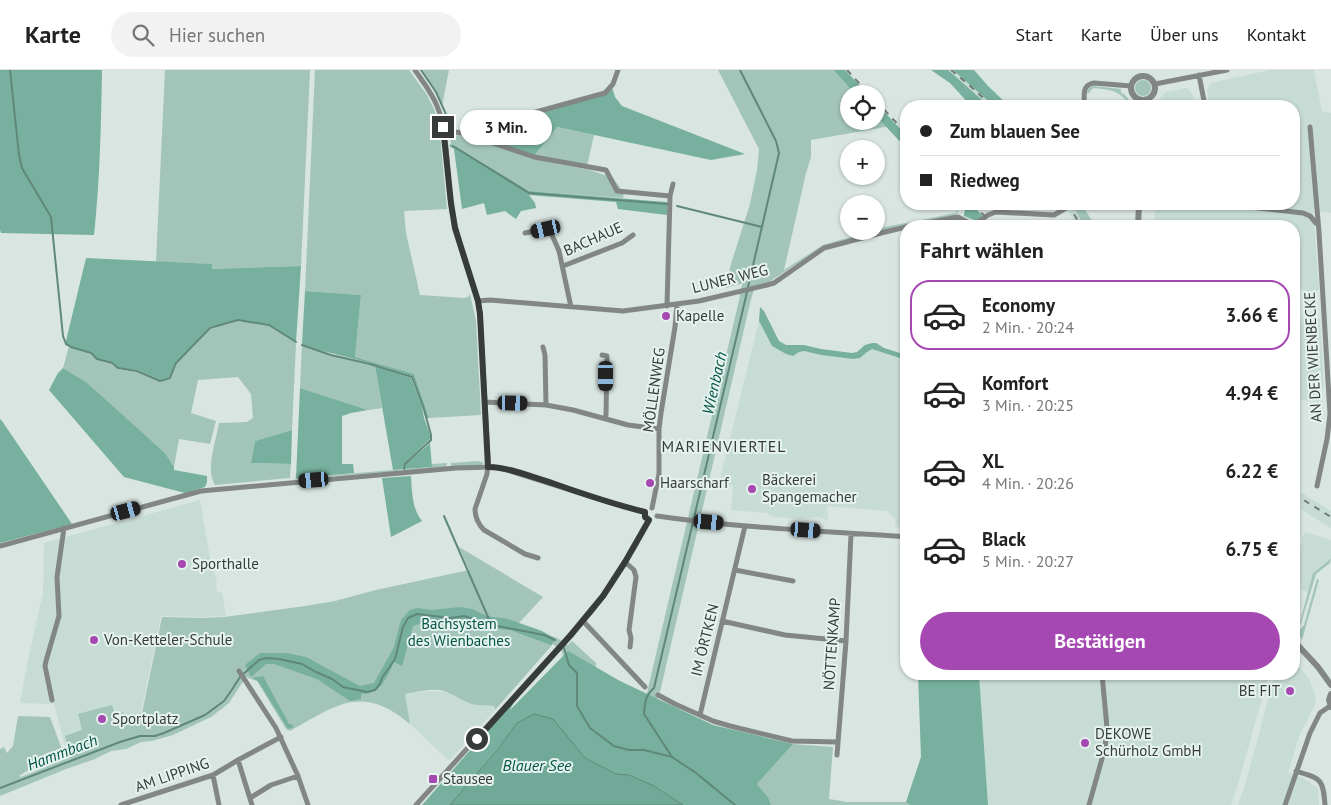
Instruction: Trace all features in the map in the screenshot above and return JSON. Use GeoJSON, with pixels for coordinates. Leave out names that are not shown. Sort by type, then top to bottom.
{"type":"FeatureCollection","features":[{"type":"Feature","properties":{"kind":"street"},"geometry":{"type":"LineString","coordinates":[[415,70],[438,107],[443,127],[455,228],[478,301],[480,314],[488,467],[476,515],[479,524],[484,530],[525,554],[538,558]]}},
{"type":"Feature","properties":{"kind":"street"},"geometry":{"type":"LineString","coordinates":[[463,133],[605,93],[613,84],[618,70]]}},
{"type":"Feature","properties":{"kind":"street"},"geometry":{"type":"LineString","coordinates":[[1155,84],[1227,70]]}},
{"type":"Feature","properties":{"kind":"street"},"geometry":{"type":"LineString","coordinates":[[1139,100],[1132,94],[1131,86],[1134,80],[1142,73],[1155,84],[1155,92],[1147,100]]}},
{"type":"Feature","properties":{"kind":"street"},"geometry":{"type":"LineString","coordinates":[[1199,75],[1204,100]]}},
{"type":"Feature","properties":{"kind":"street"},"geometry":{"type":"LineString","coordinates":[[1084,100],[1085,90],[1088,84],[1131,86]]}},
{"type":"Feature","properties":{"kind":"street"},"geometry":{"type":"LineString","coordinates":[[443,127],[534,157],[606,170],[618,191],[670,196]]}},
{"type":"Feature","properties":{"kind":"street","name":"AN DER WIENBECKE"},"geometry":{"type":"LineString","coordinates":[[1310,127],[1330,414],[1328,439],[1317,486]]}},
{"type":"Feature","properties":{"kind":"street"},"geometry":{"type":"LineString","coordinates":[[444,136],[454,132]]}},
{"type":"Feature","properties":{"kind":"street","name":"LUNER WEG"},"geometry":{"type":"LineString","coordinates":[[667,306],[670,196],[673,184]]}},
{"type":"Feature","properties":{"kind":"street","name":"LUNER WEG"},"geometry":{"type":"LineString","coordinates":[[982,220],[996,212],[1039,215],[1054,214],[1062,210]]}},
{"type":"Feature","properties":{"kind":"street"},"geometry":{"type":"LineString","coordinates":[[1276,210],[1303,213],[1312,218],[1317,226]]}},
{"type":"Feature","properties":{"kind":"street","name":"LUNER WEG"},"geometry":{"type":"LineString","coordinates":[[947,220],[958,218],[962,220]]}},
{"type":"Feature","properties":{"kind":"street","name":"LUNER WEG"},"geometry":{"type":"LineString","coordinates":[[478,301],[490,300],[623,311],[677,305],[774,283],[824,248],[900,228]]}},
{"type":"Feature","properties":{"kind":"street"},"geometry":{"type":"LineString","coordinates":[[526,233],[546,229],[552,235],[563,266],[571,307]]}},
{"type":"Feature","properties":{"kind":"street","name":"BACHAUE"},"geometry":{"type":"LineString","coordinates":[[563,266],[622,243],[633,235]]}},
{"type":"Feature","properties":{"kind":"street","name":"MÖLLENWEG"},"geometry":{"type":"LineString","coordinates":[[652,508],[659,474],[659,429],[677,305]]}},
{"type":"Feature","properties":{"kind":"street"},"geometry":{"type":"LineString","coordinates":[[543,347],[545,355],[546,405]]}},
{"type":"Feature","properties":{"kind":"street"},"geometry":{"type":"LineString","coordinates":[[602,355],[607,356],[605,419]]}},
{"type":"Feature","properties":{"kind":"street"},"geometry":{"type":"LineString","coordinates":[[485,402],[546,405],[573,410],[628,425],[659,429]]}},
{"type":"Feature","properties":{"kind":"street"},"geometry":{"type":"LineString","coordinates":[[0,546],[212,489],[456,468],[488,467],[507,470],[645,512]]}},
{"type":"Feature","properties":{"kind":"street"},"geometry":{"type":"LineString","coordinates":[[645,512],[652,508],[656,511],[656,516]]}},
{"type":"Feature","properties":{"kind":"street"},"geometry":{"type":"LineString","coordinates":[[645,512],[645,517],[649,520]]}},
{"type":"Feature","properties":{"kind":"street"},"geometry":{"type":"LineString","coordinates":[[416,805],[583,621],[603,596],[649,520],[653,520],[656,516]]}},
{"type":"Feature","properties":{"kind":"street"},"geometry":{"type":"LineString","coordinates":[[656,516],[745,526],[900,537]]}},
{"type":"Feature","properties":{"kind":"street","name":"IM ÖRTKEN"},"geometry":{"type":"LineString","coordinates":[[700,715],[745,526]]}},
{"type":"Feature","properties":{"kind":"street"},"geometry":{"type":"LineString","coordinates":[[52,700],[45,666],[59,616],[57,577],[64,528]]}},
{"type":"Feature","properties":{"kind":"street","name":"NÖTTENKAMP"},"geometry":{"type":"LineString","coordinates":[[837,756],[846,641],[851,534]]}},
{"type":"Feature","properties":{"kind":"street"},"geometry":{"type":"LineString","coordinates":[[625,562],[634,570],[636,577],[629,630],[631,638],[630,647]]}},
{"type":"Feature","properties":{"kind":"street"},"geometry":{"type":"LineString","coordinates":[[735,570],[793,581]]}},
{"type":"Feature","properties":{"kind":"street"},"geometry":{"type":"LineString","coordinates":[[583,621],[645,687]]}},
{"type":"Feature","properties":{"kind":"street"},"geometry":{"type":"LineString","coordinates":[[722,621],[785,635],[846,641]]}},
{"type":"Feature","properties":{"kind":"street"},"geometry":{"type":"LineString","coordinates":[[1300,648],[1331,685]]}},
{"type":"Feature","properties":{"kind":"street"},"geometry":{"type":"LineString","coordinates":[[240,672],[276,728],[298,776],[308,805]]}},
{"type":"Feature","properties":{"kind":"street"},"geometry":{"type":"LineString","coordinates":[[1088,805],[1105,748],[1107,728],[1103,680]]}},
{"type":"Feature","properties":{"kind":"street"},"geometry":{"type":"LineString","coordinates":[[1285,805],[1314,724],[1320,713],[1331,706],[1329,700],[1331,694]]}},
{"type":"Feature","properties":{"kind":"street"},"geometry":{"type":"LineString","coordinates":[[658,695],[713,721],[730,726],[792,741],[838,742]]}},
{"type":"Feature","properties":{"kind":"street","name":"AM LIPPING"},"geometry":{"type":"LineString","coordinates":[[122,805],[213,776],[280,737]]}},
{"type":"Feature","properties":{"kind":"street"},"geometry":{"type":"LineString","coordinates":[[238,760],[252,805]]}},
{"type":"Feature","properties":{"kind":"street"},"geometry":{"type":"LineString","coordinates":[[1296,771],[1314,777],[1321,782],[1324,790],[1325,805]]}},
{"type":"Feature","properties":{"kind":"street"},"geometry":{"type":"LineString","coordinates":[[213,776],[219,805]]}},
{"type":"Feature","properties":{"kind":"street"},"geometry":{"type":"LineString","coordinates":[[250,798],[271,785],[298,776]]}},
{"type":"Feature","properties":{"kind":"shaded area"},"geometry":{"type":"Polygon","coordinates":[[[0,70],[102,70],[101,132],[94,235],[1,233],[0,70]]]}},
{"type":"Feature","properties":{"kind":"shaded area"},"geometry":{"type":"Polygon","coordinates":[[[834,70],[845,70],[859,85],[847,85],[834,70]]]}},
{"type":"Feature","properties":{"kind":"shaded area"},"geometry":{"type":"Polygon","coordinates":[[[931,70],[948,70],[982,100],[966,100],[950,83],[931,70]]]}},
{"type":"Feature","properties":{"kind":"shaded area"},"geometry":{"type":"Polygon","coordinates":[[[948,70],[953,70],[987,100],[982,100],[948,70]]]}},
{"type":"Feature","properties":{"kind":"shaded area"},"geometry":{"type":"Polygon","coordinates":[[[953,70],[974,70],[1003,100],[987,100],[953,70]]]}},
{"type":"Feature","properties":{"kind":"shaded area"},"geometry":{"type":"Polygon","coordinates":[[[1270,70],[1314,70],[1322,112],[1331,113],[1331,213],[1313,209],[1319,289],[1316,292],[1300,288],[1300,220],[1154,220],[1155,210],[1300,210],[1300,100],[1209,100],[1207,91],[1211,83],[1270,70]]]}},
{"type":"Feature","properties":{"kind":"shaded area"},"geometry":{"type":"Polygon","coordinates":[[[612,87],[615,97],[622,106],[745,154],[711,160],[557,127],[534,156],[469,133],[606,94],[612,87]]]}},
{"type":"Feature","properties":{"kind":"shaded area"},"geometry":{"type":"Polygon","coordinates":[[[1187,88],[1193,95],[1194,100],[1159,100],[1165,92],[1187,88]]]}},
{"type":"Feature","properties":{"kind":"shaded area"},"geometry":{"type":"Polygon","coordinates":[[[885,113],[900,129],[900,142],[885,126],[885,113]]]}},
{"type":"Feature","properties":{"kind":"shaded area"},"geometry":{"type":"Polygon","coordinates":[[[451,144],[529,191],[666,202],[671,203],[671,206],[667,206],[667,215],[618,209],[616,202],[529,195],[536,208],[521,211],[516,219],[505,211],[487,215],[484,203],[462,209],[454,149],[449,146],[451,144]]]}},
{"type":"Feature","properties":{"kind":"shaded area"},"geometry":{"type":"Polygon","coordinates":[[[977,210],[982,217],[979,220],[974,220],[964,216],[965,211],[977,210]]]}},
{"type":"Feature","properties":{"kind":"shaded area"},"geometry":{"type":"Polygon","coordinates":[[[1068,210],[1075,210],[1080,220],[1073,220],[1068,210]]]}},
{"type":"Feature","properties":{"kind":"shaded area"},"geometry":{"type":"Polygon","coordinates":[[[86,258],[212,264],[212,269],[301,266],[296,342],[268,324],[238,320],[210,327],[176,362],[170,377],[160,380],[138,370],[118,368],[113,363],[98,359],[91,353],[65,345],[86,258]]]}},
{"type":"Feature","properties":{"kind":"shaded area"},"geometry":{"type":"Polygon","coordinates":[[[305,291],[361,295],[355,357],[414,374],[429,418],[426,418],[412,376],[302,344],[305,291]]]}},
{"type":"Feature","properties":{"kind":"shaded area"},"geometry":{"type":"Polygon","coordinates":[[[760,307],[764,311],[779,341],[786,345],[804,345],[852,353],[857,352],[865,345],[876,343],[884,348],[900,353],[900,358],[872,349],[860,358],[853,359],[804,351],[793,356],[772,346],[759,321],[760,307]]]}},
{"type":"Feature","properties":{"kind":"shaded area"},"geometry":{"type":"Polygon","coordinates":[[[1301,317],[1320,319],[1324,389],[1319,390],[1319,402],[1300,400],[1301,317]]]}},
{"type":"Feature","properties":{"kind":"shaded area"},"geometry":{"type":"Polygon","coordinates":[[[759,321],[772,346],[793,356],[804,351],[853,359],[860,358],[872,349],[900,358],[900,527],[895,527],[896,520],[887,511],[827,506],[828,520],[817,517],[804,519],[773,517],[767,513],[731,510],[733,485],[719,484],[759,321]]]}},
{"type":"Feature","properties":{"kind":"shaded area"},"geometry":{"type":"Polygon","coordinates":[[[375,366],[411,378],[422,406],[430,435],[430,439],[405,463],[403,469],[393,470],[375,366]]]}},
{"type":"Feature","properties":{"kind":"shaded area"},"geometry":{"type":"Polygon","coordinates":[[[63,368],[87,383],[165,453],[174,470],[207,476],[205,487],[185,493],[124,477],[49,390],[58,373],[63,368]]]}},
{"type":"Feature","properties":{"kind":"shaded area"},"geometry":{"type":"Polygon","coordinates":[[[300,388],[368,410],[342,416],[342,464],[353,464],[354,473],[296,478],[300,388]]]}},
{"type":"Feature","properties":{"kind":"shaded area"},"geometry":{"type":"Polygon","coordinates":[[[0,419],[2,421],[72,524],[0,543],[0,419]]]}},
{"type":"Feature","properties":{"kind":"shaded area"},"geometry":{"type":"Polygon","coordinates":[[[292,430],[291,464],[251,463],[255,441],[292,430]]]}},
{"type":"Feature","properties":{"kind":"shaded area"},"geometry":{"type":"Polygon","coordinates":[[[431,439],[432,467],[404,469],[406,464],[429,444],[431,439]]]}},
{"type":"Feature","properties":{"kind":"shaded area"},"geometry":{"type":"Polygon","coordinates":[[[411,476],[414,505],[422,521],[391,537],[382,478],[411,476]]]}},
{"type":"Feature","properties":{"kind":"shaded area"},"geometry":{"type":"Polygon","coordinates":[[[1300,492],[1331,511],[1331,528],[1300,509],[1300,492]]]}},
{"type":"Feature","properties":{"kind":"shaded area","name":"Von-Ketteler-Schule"},"geometry":{"type":"Polygon","coordinates":[[[200,500],[211,563],[217,581],[217,591],[219,593],[222,592],[226,616],[161,616],[137,731],[75,753],[67,754],[54,704],[20,703],[43,593],[44,543],[200,500]]]}},
{"type":"Feature","properties":{"kind":"shaded area"},"geometry":{"type":"Polygon","coordinates":[[[1305,532],[1331,540],[1331,558],[1313,573],[1308,592],[1300,590],[1300,547],[1305,532]]]}},
{"type":"Feature","properties":{"kind":"shaded area"},"geometry":{"type":"Polygon","coordinates":[[[460,607],[472,609],[487,616],[508,619],[542,631],[556,639],[551,645],[510,630],[488,628],[466,620],[421,623],[413,626],[402,666],[394,662],[378,688],[368,694],[361,694],[361,699],[350,701],[317,679],[274,664],[266,664],[251,677],[245,665],[260,653],[287,653],[306,657],[360,686],[374,683],[394,647],[401,620],[410,610],[418,608],[431,610],[460,607]]]}},
{"type":"Feature","properties":{"kind":"shaded area"},"geometry":{"type":"Polygon","coordinates":[[[568,651],[620,681],[713,725],[793,744],[757,784],[768,797],[771,805],[683,805],[654,786],[629,775],[616,774],[585,758],[571,742],[517,723],[498,749],[450,805],[422,805],[501,715],[514,702],[510,710],[568,651]]]}},
{"type":"Feature","properties":{"kind":"shaded area"},"geometry":{"type":"Polygon","coordinates":[[[1300,668],[1309,679],[1316,698],[1314,707],[1299,736],[1288,773],[1303,778],[1318,788],[1319,805],[1238,805],[1273,680],[1300,680],[1300,668]]]}},
{"type":"Feature","properties":{"kind":"shaded area"},"geometry":{"type":"Polygon","coordinates":[[[263,676],[289,724],[292,724],[294,727],[288,729],[258,681],[252,678],[263,676]]]}},
{"type":"Feature","properties":{"kind":"shaded area"},"geometry":{"type":"Polygon","coordinates":[[[918,680],[979,680],[988,805],[910,805],[906,802],[921,757],[918,680]]]}},
{"type":"Feature","properties":{"kind":"shaded area"},"geometry":{"type":"Polygon","coordinates":[[[979,680],[1267,680],[1231,805],[988,805],[979,680]]]}},
{"type":"Feature","properties":{"kind":"shaded area"},"geometry":{"type":"Polygon","coordinates":[[[424,691],[454,692],[482,701],[495,707],[495,710],[451,759],[448,760],[410,724],[404,694],[424,691]]]}},
{"type":"Feature","properties":{"kind":"green space"},"geometry":{"type":"Polygon","coordinates":[[[165,70],[310,70],[301,266],[212,269],[211,264],[156,262],[165,70]]]}},
{"type":"Feature","properties":{"kind":"green space"},"geometry":{"type":"Polygon","coordinates":[[[315,70],[409,70],[427,95],[434,109],[439,126],[447,209],[404,211],[406,233],[420,295],[464,298],[470,294],[476,321],[481,415],[429,418],[414,374],[355,357],[361,295],[305,291],[315,70]]]}},
{"type":"Feature","properties":{"kind":"green space"},"geometry":{"type":"Polygon","coordinates":[[[421,70],[449,70],[442,106],[434,90],[421,70]]]}},
{"type":"Feature","properties":{"kind":"green space","name":"Bachsystem des Wienbaches"},"geometry":{"type":"Polygon","coordinates":[[[718,70],[839,70],[853,85],[840,85],[840,130],[868,130],[811,140],[811,157],[784,270],[823,245],[845,240],[825,245],[769,282],[755,287],[660,692],[655,704],[563,657],[562,652],[553,644],[495,710],[493,706],[472,704],[442,691],[420,691],[405,694],[410,724],[378,704],[350,702],[336,706],[290,731],[286,729],[257,681],[246,677],[229,703],[211,717],[173,735],[141,742],[126,749],[111,751],[0,796],[0,749],[4,747],[7,753],[13,746],[18,716],[50,717],[64,755],[19,776],[21,777],[70,757],[65,736],[82,730],[78,714],[112,705],[115,715],[123,712],[125,717],[142,713],[162,617],[224,617],[305,606],[335,601],[469,570],[459,547],[543,597],[518,624],[557,638],[568,645],[572,641],[596,663],[596,670],[646,697],[740,296],[739,293],[743,283],[726,288],[731,264],[750,204],[759,149],[718,70]]]}},
{"type":"Feature","properties":{"kind":"green space"},"geometry":{"type":"Polygon","coordinates":[[[1143,80],[1151,88],[1143,96],[1135,88],[1143,80]]]}},
{"type":"Feature","properties":{"kind":"green space"},"geometry":{"type":"Polygon","coordinates":[[[1093,86],[1121,89],[1121,93],[1129,100],[1125,100],[1119,94],[1110,90],[1094,88],[1088,94],[1089,88],[1093,86]]]}},
{"type":"Feature","properties":{"kind":"green space","name":"Bachsystem des Wienbaches"},"geometry":{"type":"Polygon","coordinates":[[[885,120],[891,126],[885,127],[885,120]]]}},
{"type":"Feature","properties":{"kind":"green space"},"geometry":{"type":"Polygon","coordinates":[[[556,127],[594,135],[587,166],[534,156],[556,127]]]}},
{"type":"Feature","properties":{"kind":"green space"},"geometry":{"type":"Polygon","coordinates":[[[463,134],[533,159],[590,170],[613,178],[624,193],[623,198],[529,191],[451,144],[450,137],[463,134]]]}},
{"type":"Feature","properties":{"kind":"green space","name":"Bachsystem des Wienbaches"},"geometry":{"type":"Polygon","coordinates":[[[957,210],[958,212],[954,216],[920,220],[956,213],[957,210]]]}},
{"type":"Feature","properties":{"kind":"green space"},"geometry":{"type":"Polygon","coordinates":[[[1075,210],[1085,210],[1091,220],[1081,220],[1075,210]]]}},
{"type":"Feature","properties":{"kind":"green space","name":"Bachsystem des Wienbaches"},"geometry":{"type":"Polygon","coordinates":[[[900,224],[900,226],[885,230],[885,227],[900,224]]]}},
{"type":"Feature","properties":{"kind":"green space"},"geometry":{"type":"Polygon","coordinates":[[[238,321],[268,325],[296,343],[292,430],[255,441],[251,463],[291,464],[290,478],[215,485],[212,479],[211,464],[219,423],[247,422],[253,418],[251,394],[238,377],[198,380],[191,413],[216,421],[210,444],[179,439],[174,467],[165,453],[87,384],[63,368],[69,346],[90,354],[97,360],[111,364],[118,369],[137,372],[160,382],[171,378],[177,363],[210,329],[238,321]]]}},
{"type":"Feature","properties":{"kind":"green space"},"geometry":{"type":"Polygon","coordinates":[[[302,345],[331,355],[375,366],[382,408],[368,410],[300,388],[302,345]]]}},
{"type":"Feature","properties":{"kind":"green space"},"geometry":{"type":"Polygon","coordinates":[[[478,461],[484,463],[481,465],[451,467],[451,463],[478,461]]]}},
{"type":"Feature","properties":{"kind":"green space"},"geometry":{"type":"Polygon","coordinates":[[[447,463],[446,467],[295,478],[432,467],[432,464],[447,463]]]}},
{"type":"Feature","properties":{"kind":"green space"},"geometry":{"type":"Polygon","coordinates":[[[1331,558],[1330,563],[1316,574],[1300,624],[1313,573],[1331,558]]]}},
{"type":"Feature","properties":{"kind":"green space"},"geometry":{"type":"Polygon","coordinates":[[[1317,579],[1319,580],[1302,640],[1300,630],[1304,625],[1317,579]]]}},
{"type":"Feature","properties":{"kind":"green space"},"geometry":{"type":"Polygon","coordinates":[[[793,744],[833,747],[829,799],[847,802],[906,802],[910,805],[771,805],[768,797],[757,784],[793,744]]]}},
{"type":"Feature","properties":{"kind":"water","name":"Blauer See"},"geometry":{"type":"Polygon","coordinates":[[[534,714],[553,719],[585,758],[616,774],[629,775],[654,786],[683,805],[450,805],[498,749],[517,723],[534,714]]]}},
{"type":"Feature","properties":{"kind":"waterway"},"geometry":{"type":"LineString","coordinates":[[10,70],[22,168],[51,217],[63,336],[66,344],[91,353],[97,359],[112,363],[118,368],[137,371],[160,381],[170,378],[176,363],[210,328],[238,320],[269,325],[296,342]]}},
{"type":"Feature","properties":{"kind":"waterway"},"geometry":{"type":"LineString","coordinates":[[421,70],[436,92],[449,121]]}},
{"type":"Feature","properties":{"kind":"waterway","name":"Wienbach"},"geometry":{"type":"LineString","coordinates":[[740,70],[776,141],[779,153],[748,287]]}},
{"type":"Feature","properties":{"kind":"waterway"},"geometry":{"type":"LineString","coordinates":[[453,146],[529,193],[667,204]]}},
{"type":"Feature","properties":{"kind":"waterway"},"geometry":{"type":"LineString","coordinates":[[677,206],[762,227]]}},
{"type":"Feature","properties":{"kind":"waterway","name":"Wienbach"},"geometry":{"type":"LineString","coordinates":[[672,757],[644,714],[645,703],[654,688],[747,292]]}},
{"type":"Feature","properties":{"kind":"waterway"},"geometry":{"type":"LineString","coordinates":[[302,345],[331,355],[370,364],[412,377],[423,406],[431,440],[405,464],[404,469]]}},
{"type":"Feature","properties":{"kind":"waterway"},"geometry":{"type":"LineString","coordinates":[[444,516],[491,624]]}},
{"type":"Feature","properties":{"kind":"waterway","name":"Hammbach"},"geometry":{"type":"LineString","coordinates":[[0,788],[120,742],[140,736],[155,736],[164,733],[205,715],[224,701],[240,677],[259,660],[266,658],[302,664],[332,679],[343,687],[367,692],[375,690],[395,659],[403,627],[408,618],[417,614],[451,618],[464,616],[492,625],[544,635],[555,640]]}},
{"type":"Feature","properties":{"kind":"waterway","name":"Hammbach"},"geometry":{"type":"LineString","coordinates":[[564,648],[569,665],[577,673],[577,706],[590,728],[614,746],[629,750],[644,750],[672,757],[696,773],[735,805]]}},
{"type":"Feature","properties":{"kind":"railway"},"geometry":{"type":"LineString","coordinates":[[847,70],[861,85]]}},
{"type":"Feature","properties":{"kind":"railway"},"geometry":{"type":"LineString","coordinates":[[951,70],[985,100]]}},
{"type":"Feature","properties":{"kind":"railway"},"geometry":{"type":"LineString","coordinates":[[885,111],[900,127]]}},
{"type":"Feature","properties":{"kind":"railway"},"geometry":{"type":"LineString","coordinates":[[979,210],[988,220]]}},
{"type":"Feature","properties":{"kind":"railway"},"geometry":{"type":"LineString","coordinates":[[1072,210],[1077,220]]}},
{"type":"Feature","properties":{"kind":"railway"},"geometry":{"type":"LineString","coordinates":[[1300,498],[1331,517]]}},
{"type":"Feature","properties":{"kind":"place","name":"Kapelle"},"geometry":{"type":"Point","coordinates":[666,316]}},
{"type":"Feature","properties":{"kind":"place","name":"Haarscharf"},"geometry":{"type":"Point","coordinates":[650,483]}},
{"type":"Feature","properties":{"kind":"place","name":"Bäckerei Spangemacher"},"geometry":{"type":"Point","coordinates":[752,489]}},
{"type":"Feature","properties":{"kind":"place","name":"Sporthalle"},"geometry":{"type":"Point","coordinates":[182,564]}},
{"type":"Feature","properties":{"kind":"place","name":"Von-Ketteler-Schule"},"geometry":{"type":"Point","coordinates":[94,640]}},
{"type":"Feature","properties":{"kind":"place","name":"BE FIT"},"geometry":{"type":"Point","coordinates":[1290,691]}},
{"type":"Feature","properties":{"kind":"place","name":"Sportplatz"},"geometry":{"type":"Point","coordinates":[102,719]}},
{"type":"Feature","properties":{"kind":"place","name":"DEKOWE Schürholz GmbH"},"geometry":{"type":"Point","coordinates":[1085,743]}},
{"type":"Feature","properties":{"kind":"place","name":"Stausee"},"geometry":{"type":"Point","coordinates":[433,779]}},
{"type":"Feature","properties":{"kind":"district","name":"MARIENVIERTEL"},"geometry":{"type":"Point","coordinates":[724,446]}},
{"type":"Feature","properties":{"kind":"route"},"geometry":{"type":"LineString","coordinates":[[443,127],[455,228],[478,301],[480,314],[488,467],[522,474],[645,512],[646,519],[649,520],[625,562],[591,612],[477,739]]}}]}
